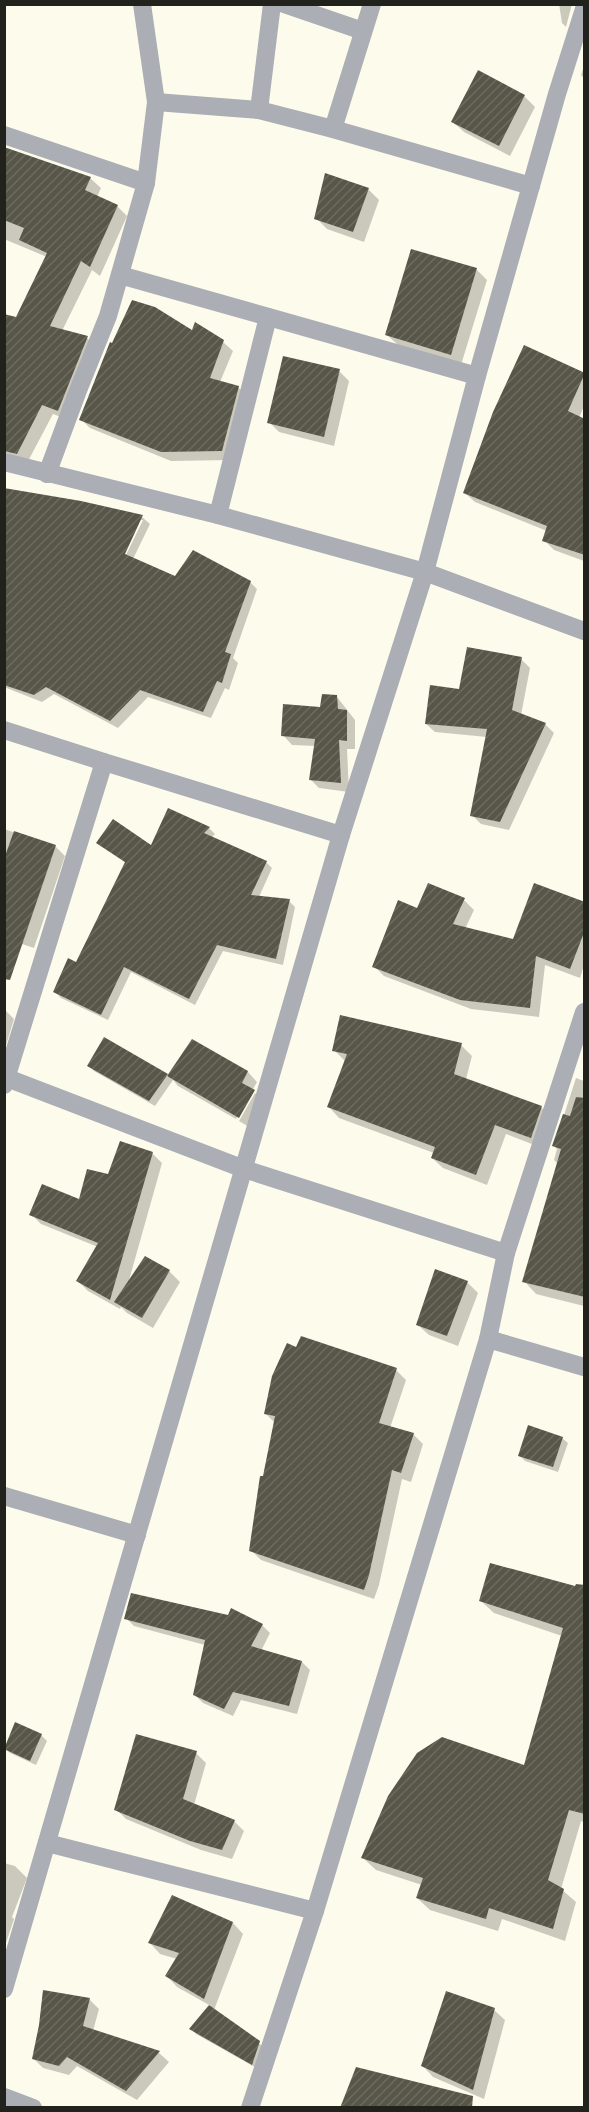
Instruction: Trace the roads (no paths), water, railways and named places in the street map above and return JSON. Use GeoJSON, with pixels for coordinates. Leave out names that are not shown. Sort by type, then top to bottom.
{"type":"FeatureCollection","features":[{"type":"Feature","properties":{"kind":"street"},"geometry":{"type":"LineString","coordinates":[[47,474],[108,316],[146,183],[156,102],[142,4]]}},
{"type":"Feature","properties":{"kind":"street"},"geometry":{"type":"LineString","coordinates":[[259,110],[272,4]]}},
{"type":"Feature","properties":{"kind":"street"},"geometry":{"type":"LineString","coordinates":[[285,4],[363,31]]}},
{"type":"Feature","properties":{"kind":"street"},"geometry":{"type":"LineString","coordinates":[[333,129],[372,4]]}},
{"type":"Feature","properties":{"kind":"street"},"geometry":{"type":"LineString","coordinates":[[4,1989],[341,835],[425,572],[477,376],[557,94],[585,9]]}},
{"type":"Feature","properties":{"kind":"street"},"geometry":{"type":"LineString","coordinates":[[156,102],[259,110],[531,186]]}},
{"type":"Feature","properties":{"kind":"street"},"geometry":{"type":"LineString","coordinates":[[4,135],[146,183]]}},
{"type":"Feature","properties":{"kind":"street"},"geometry":{"type":"LineString","coordinates":[[120,275],[477,376]]}},
{"type":"Feature","properties":{"kind":"street"},"geometry":{"type":"LineString","coordinates":[[218,515],[268,317]]}},
{"type":"Feature","properties":{"kind":"street"},"geometry":{"type":"LineString","coordinates":[[4,462],[218,515],[425,572],[585,631]]}},
{"type":"Feature","properties":{"kind":"street"},"geometry":{"type":"LineString","coordinates":[[4,730],[341,835]]}},
{"type":"Feature","properties":{"kind":"street"},"geometry":{"type":"LineString","coordinates":[[104,762],[6,1081],[244,1169],[506,1253]]}},
{"type":"Feature","properties":{"kind":"street"},"geometry":{"type":"LineString","coordinates":[[249,2108],[315,1911],[488,1339],[506,1253],[585,1012]]}},
{"type":"Feature","properties":{"kind":"street"},"geometry":{"type":"LineString","coordinates":[[488,1339],[585,1367]]}},
{"type":"Feature","properties":{"kind":"street"},"geometry":{"type":"LineString","coordinates":[[4,1496],[137,1535]]}},
{"type":"Feature","properties":{"kind":"street"},"geometry":{"type":"LineString","coordinates":[[47,1843],[315,1911]]}},
{"type":"Feature","properties":{"kind":"street"},"geometry":{"type":"LineString","coordinates":[[4,2097],[33,2108]]}}]}
